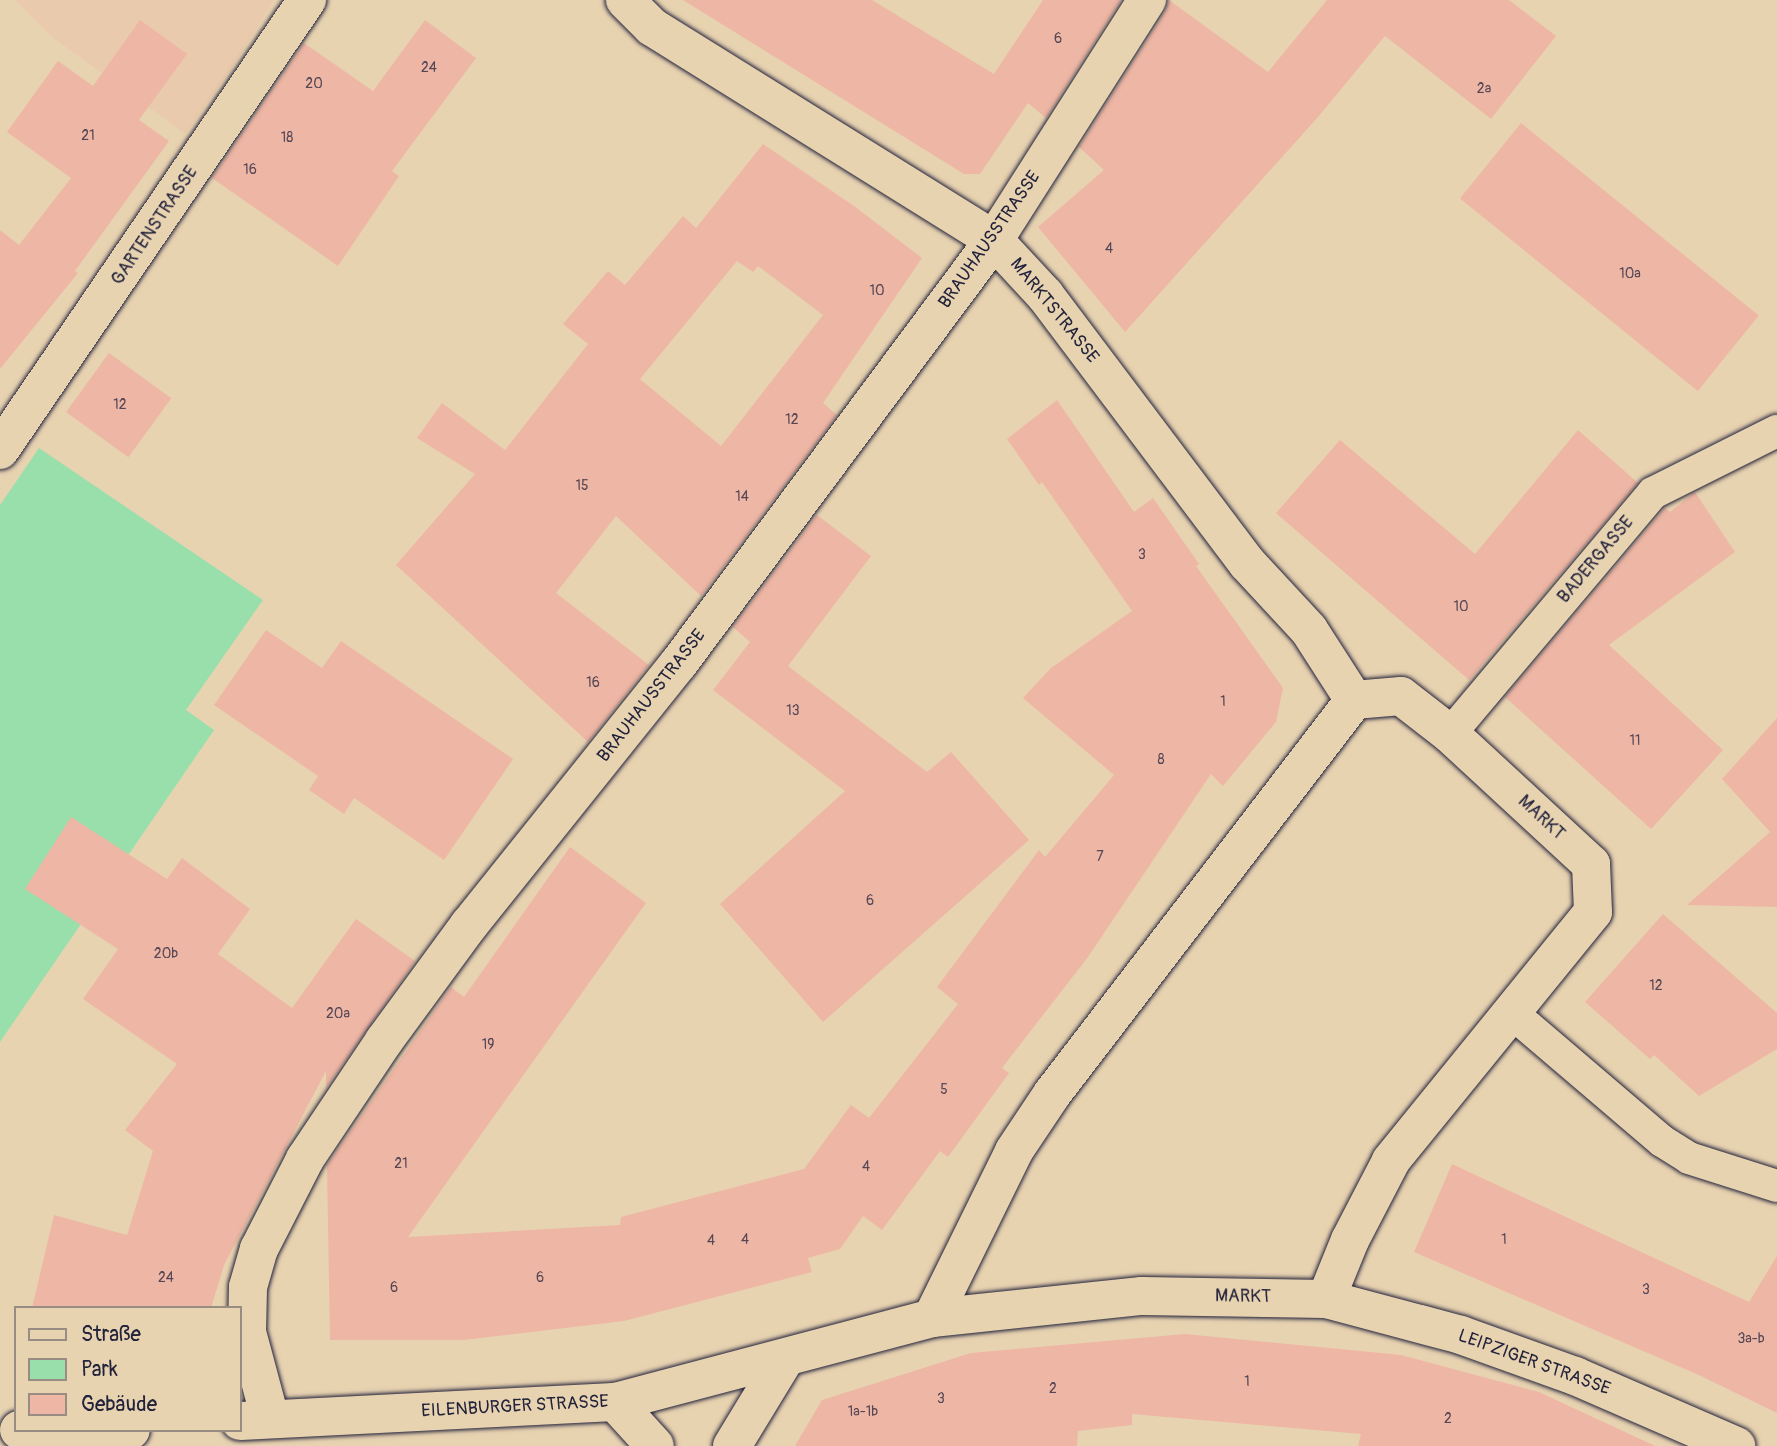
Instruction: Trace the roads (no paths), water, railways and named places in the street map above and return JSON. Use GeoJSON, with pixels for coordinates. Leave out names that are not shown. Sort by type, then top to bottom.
{"type":"FeatureCollection","features":[{"type":"Feature","properties":{"kind":"street","name":"GARTENSTRASSE"},"geometry":{"type":"LineString","coordinates":[[0,450],[307,0]]}},
{"type":"Feature","properties":{"kind":"street","name":"MARKTSTRASSE"},"geometry":{"type":"LineString","coordinates":[[625,0],[652,27],[995,240],[1045,295],[1247,563],[1309,630],[1354,700]]}},
{"type":"Feature","properties":{"kind":"street","name":"BRAUHAUSSTRASSE"},"geometry":{"type":"LineString","coordinates":[[255,1420],[247,1332],[248,1287],[259,1249],[305,1159],[384,1041],[469,925],[679,663],[995,240],[1147,0]]}},
{"type":"Feature","properties":{"kind":"street","name":"MARKT"},"geometry":{"type":"LineString","coordinates":[[785,1359],[932,1318],[1142,1296],[1326,1299],[1350,1240],[1391,1161],[1593,912],[1591,864],[1450,734],[1401,696],[1354,700]]}},
{"type":"Feature","properties":{"kind":"street"},"geometry":{"type":"LineString","coordinates":[[932,1318],[1014,1151],[1052,1094],[1354,700]]}},
{"type":"Feature","properties":{"kind":"street","name":"LEIPZIGER STRASSE"},"geometry":{"type":"LineString","coordinates":[[1326,1299],[1461,1335],[1549,1367],[1736,1446]]}},
{"type":"Feature","properties":{"kind":"street"},"geometry":{"type":"LineString","coordinates":[[732,1446],[785,1359]]}},
{"type":"Feature","properties":{"kind":"street","name":"EILENBURGER STRASSE"},"geometry":{"type":"LineString","coordinates":[[255,1420],[615,1402],[785,1359]]}},
{"type":"Feature","properties":{"kind":"street"},"geometry":{"type":"LineString","coordinates":[[615,1402],[655,1446]]}},
{"type":"Feature","properties":{"kind":"street"},"geometry":{"type":"LineString","coordinates":[[32,1432],[63,1436],[108,1432]]}},
{"type":"Feature","properties":{"kind":"lane","name":"BADERGASSE"},"geometry":{"type":"LineString","coordinates":[[1450,734],[1653,493],[1777,431]]}},
{"type":"Feature","properties":{"kind":"lane"},"geometry":{"type":"LineString","coordinates":[[1512,1013],[1662,1141],[1689,1158],[1777,1186]]}}]}
